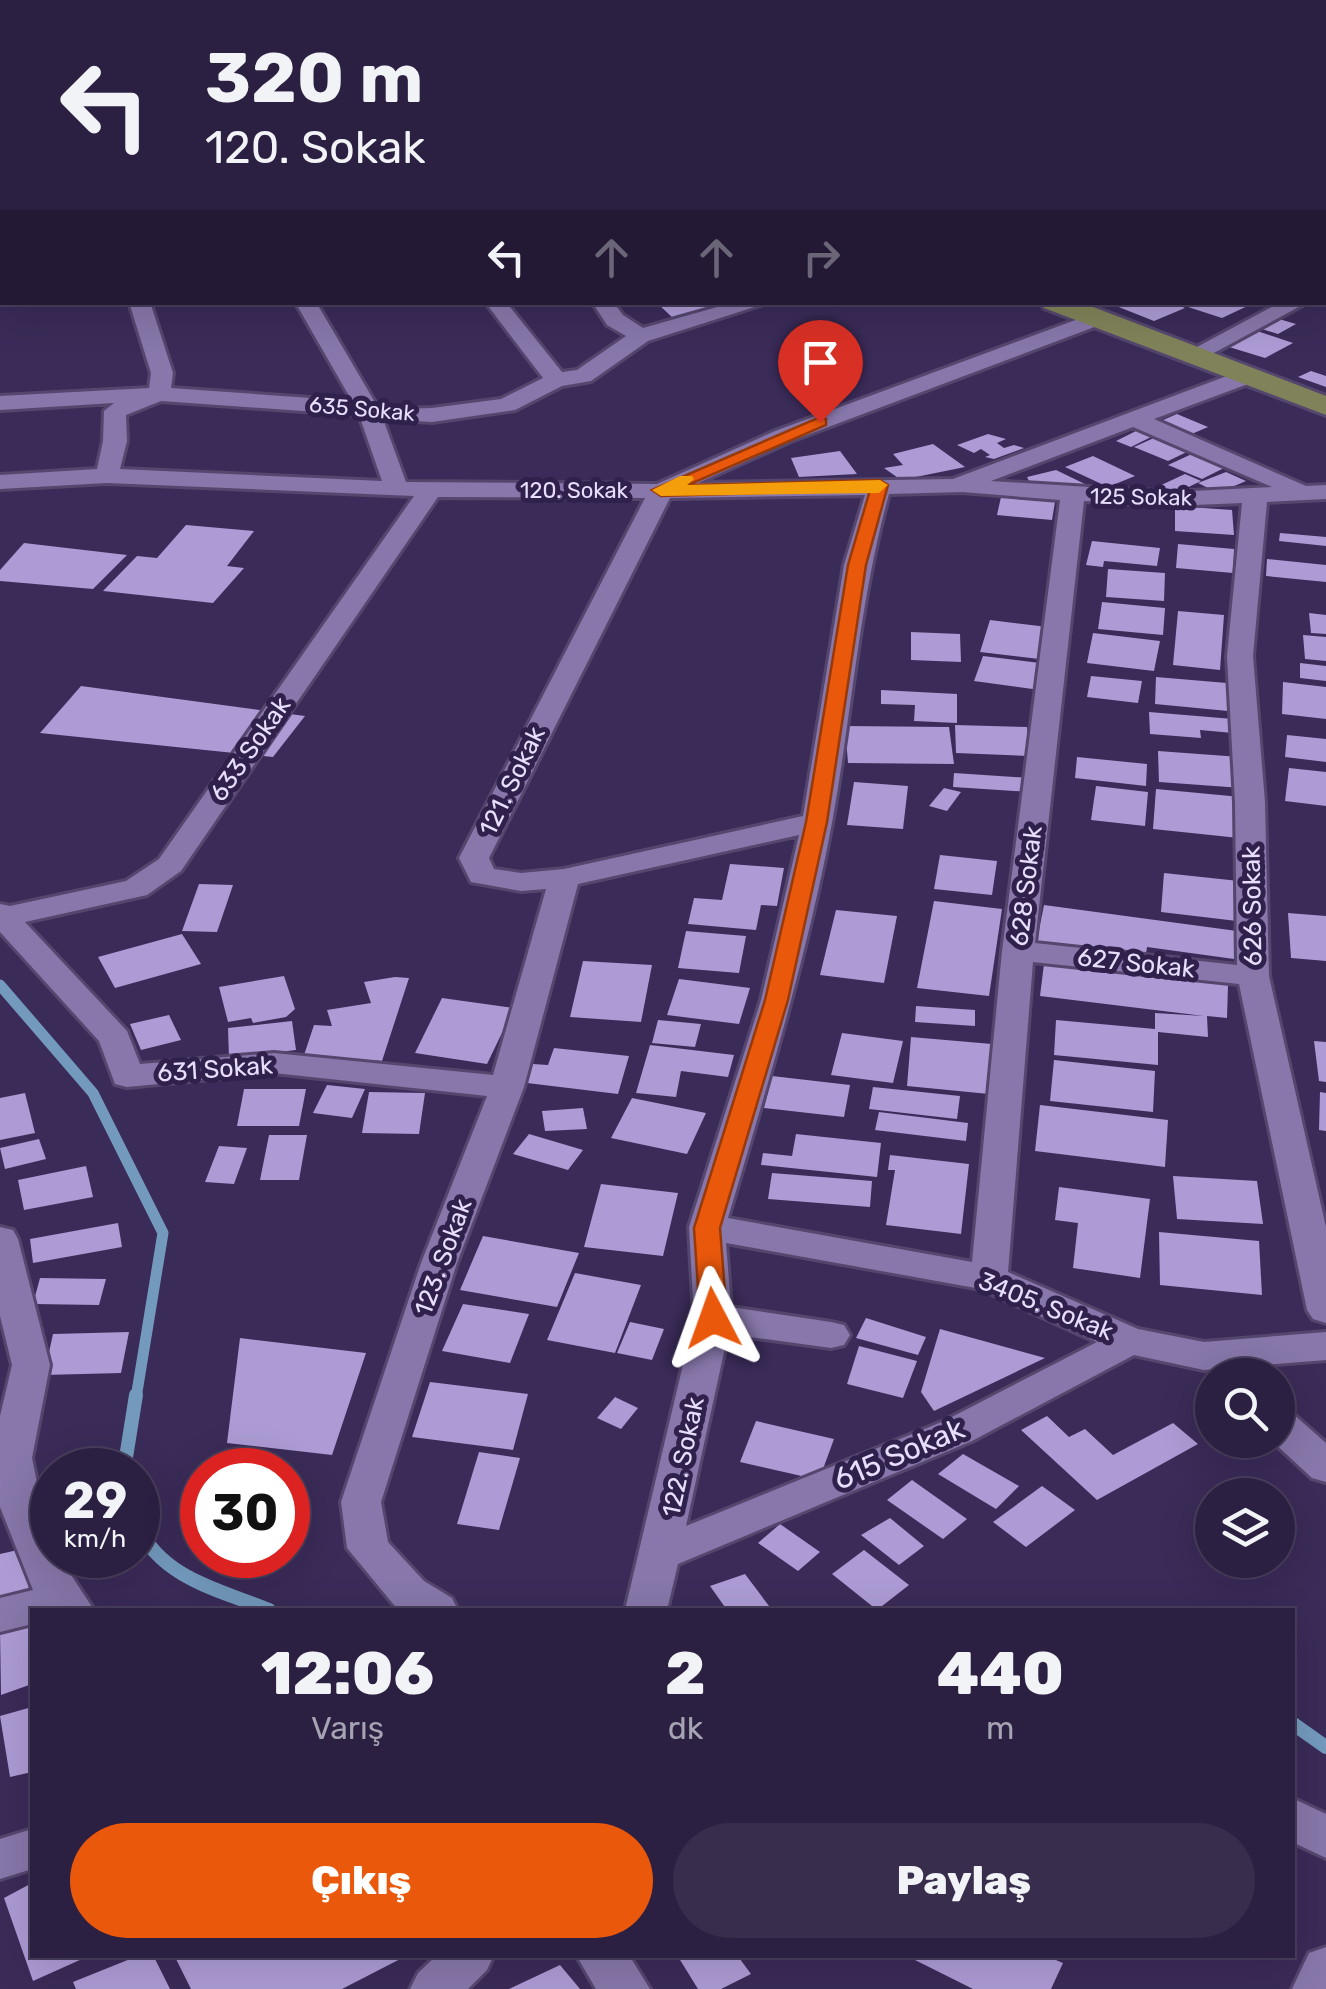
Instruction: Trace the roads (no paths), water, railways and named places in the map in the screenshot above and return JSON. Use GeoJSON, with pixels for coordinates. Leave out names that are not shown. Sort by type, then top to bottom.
{"type":"FeatureCollection","features":[{"type":"Feature","properties":{"kind":"main road"},"geometry":{"type":"LineString","coordinates":[[1074,308],[1326,406]]}},
{"type":"Feature","properties":{"kind":"street"},"geometry":{"type":"LineString","coordinates":[[106,476],[115,441],[115,412],[159,394],[162,374],[140,305]]}},
{"type":"Feature","properties":{"kind":"street"},"geometry":{"type":"LineString","coordinates":[[307,305],[368,408],[397,488]]}},
{"type":"Feature","properties":{"kind":"street"},"geometry":{"type":"LineString","coordinates":[[496,305],[556,380]]}},
{"type":"Feature","properties":{"kind":"street"},"geometry":{"type":"LineString","coordinates":[[604,305],[616,320],[640,336]]}},
{"type":"Feature","properties":{"kind":"street","name":"635 Sokak"},"geometry":{"type":"LineString","coordinates":[[0,404],[159,394],[368,408],[400,416],[477,412],[506,405],[556,380],[583,376],[640,336],[749,305]]}},
{"type":"Feature","properties":{"kind":"street"},"geometry":{"type":"LineString","coordinates":[[1193,355],[1292,305]]}},
{"type":"Feature","properties":{"kind":"street"},"geometry":{"type":"LineString","coordinates":[[661,490],[1074,308]]}},
{"type":"Feature","properties":{"kind":"street","name":"120. Sokak"},"geometry":{"type":"LineString","coordinates":[[0,482],[106,476],[432,489],[956,486],[1248,376]]}},
{"type":"Feature","properties":{"kind":"street"},"geometry":{"type":"LineString","coordinates":[[1134,420],[1314,492]]}},
{"type":"Feature","properties":{"kind":"street","name":"122. Sokak"},"geometry":{"type":"LineString","coordinates":[[647,1608],[713,1318],[707,1228],[777,1000],[816,822],[857,565],[880,485]]}},
{"type":"Feature","properties":{"kind":"street","name":"125 Sokak"},"geometry":{"type":"LineString","coordinates":[[956,486],[1172,500],[1314,492]]}},
{"type":"Feature","properties":{"kind":"street","name":"633 Sokak"},"geometry":{"type":"LineString","coordinates":[[2,915],[136,888],[170,865],[432,489]]}},
{"type":"Feature","properties":{"kind":"street","name":"121. Sokak"},"geometry":{"type":"LineString","coordinates":[[661,490],[474,858],[482,876],[521,882],[564,878],[816,822]]}},
{"type":"Feature","properties":{"kind":"street","name":"626 Sokak"},"geometry":{"type":"LineString","coordinates":[[1254,495],[1240,656],[1250,802],[1253,976],[1326,1310]]}},
{"type":"Feature","properties":{"kind":"street","name":"628 Sokak"},"geometry":{"type":"LineString","coordinates":[[989,1278],[1018,951],[1073,496]]}},
{"type":"Feature","properties":{"kind":"street","name":"123. Sokak"},"geometry":{"type":"LineString","coordinates":[[434,1608],[408,1593],[368,1548],[361,1502],[440,1263],[506,1087],[564,878]]}},
{"type":"Feature","properties":{"kind":"street","name":"631 Sokak"},"geometry":{"type":"LineString","coordinates":[[2,915],[115,1038],[126,1076],[274,1063],[506,1087]]}},
{"type":"Feature","properties":{"kind":"street","name":"627 Sokak"},"geometry":{"type":"LineString","coordinates":[[1018,951],[1253,976]]}},
{"type":"Feature","properties":{"kind":"street","name":"3405. Sokak"},"geometry":{"type":"LineString","coordinates":[[707,1228],[989,1278],[1130,1341],[1195,1360]]}},
{"type":"Feature","properties":{"kind":"street"},"geometry":{"type":"LineString","coordinates":[[1,1246],[31,1366],[31,1386],[6,1445],[22,1518],[66,1605]]}},
{"type":"Feature","properties":{"kind":"street"},"geometry":{"type":"LineString","coordinates":[[713,1318],[831,1335]]}},
{"type":"Feature","properties":{"kind":"street","name":"615 Sokak"},"geometry":{"type":"LineString","coordinates":[[662,1553],[958,1431],[1130,1341]]}},
{"type":"Feature","properties":{"kind":"street","name":"3405. Sokak"},"geometry":{"type":"LineString","coordinates":[[1259,1358],[1326,1346]]}},
{"type":"Feature","properties":{"kind":"street"},"geometry":{"type":"LineString","coordinates":[[1295,1439],[1326,1468]]}},
{"type":"Feature","properties":{"kind":"street"},"geometry":{"type":"LineString","coordinates":[[0,1615],[30,1610]]}},
{"type":"Feature","properties":{"kind":"street"},"geometry":{"type":"LineString","coordinates":[[1295,1820],[1326,1838]]}},
{"type":"Feature","properties":{"kind":"street"},"geometry":{"type":"LineString","coordinates":[[0,1859],[30,1850]]}},
{"type":"Feature","properties":{"kind":"street"},"geometry":{"type":"LineString","coordinates":[[435,1989],[467,1958]]}},
{"type":"Feature","properties":{"kind":"street"},"geometry":{"type":"LineString","coordinates":[[602,1958],[625,1989]]}},
{"type":"Feature","properties":{"kind":"street"},"geometry":{"type":"LineString","coordinates":[[1317,1989],[1326,1969]]}},
{"type":"Feature","properties":{"kind":"waterway"},"geometry":{"type":"LineString","coordinates":[[0,985],[93,1093],[163,1233],[136,1398]]}},
{"type":"Feature","properties":{"kind":"waterway"},"geometry":{"type":"LineString","coordinates":[[128,1448],[136,1395]]}},
{"type":"Feature","properties":{"kind":"waterway"},"geometry":{"type":"LineString","coordinates":[[160,1557],[194,1580],[264,1608]]}},
{"type":"Feature","properties":{"kind":"waterway"},"geometry":{"type":"LineString","coordinates":[[1295,1725],[1326,1747]]}}]}
